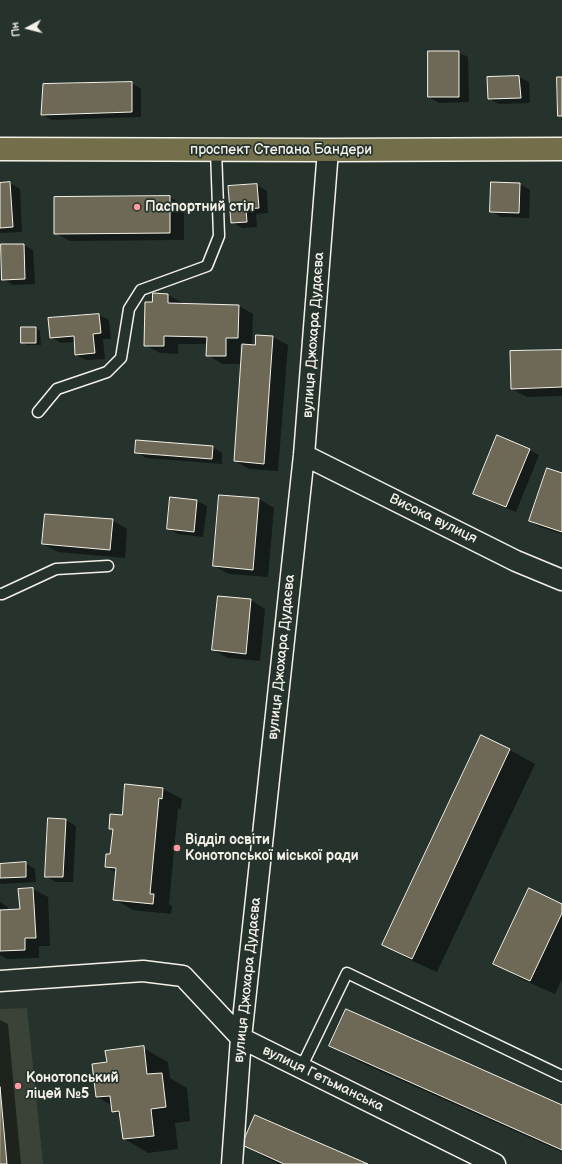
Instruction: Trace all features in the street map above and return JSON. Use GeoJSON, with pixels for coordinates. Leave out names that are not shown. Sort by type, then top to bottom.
{"type":"FeatureCollection","features":[{"type":"Feature","properties":{"kind":"main road","name":"проспект Степана Бандери"},"geometry":{"type":"LineString","coordinates":[[0,149],[562,149]]}},
{"type":"Feature","properties":{"kind":"street","name":"вулиця Джохара Дудаєва"},"geometry":{"type":"LineString","coordinates":[[232,1164],[241,1038],[304,455],[328,150]]}},
{"type":"Feature","properties":{"kind":"street","name":"Висока вулиця"},"geometry":{"type":"LineString","coordinates":[[304,455],[516,561],[562,580]]}},
{"type":"Feature","properties":{"kind":"street","name":"вулиця Гетьманська"},"geometry":{"type":"LineString","coordinates":[[0,981],[143,972],[183,976],[241,1038],[495,1164]]}},
{"type":"Feature","properties":{"kind":"lane"},"geometry":{"type":"LineString","coordinates":[[38,412],[57,389],[107,372],[120,358],[129,309],[141,290],[207,266],[219,236],[216,150]]}},
{"type":"Feature","properties":{"kind":"lane"},"geometry":{"type":"LineString","coordinates":[[0,594],[56,569],[108,566]]}},
{"type":"Feature","properties":{"kind":"lane"},"geometry":{"type":"LineString","coordinates":[[301,1068],[347,973],[562,1076]]}},
{"type":"Feature","properties":{"kind":"shaded area","name":"Конотопський ліцей №5"},"geometry":{"type":"Polygon","coordinates":[[[27,1008],[43,1164],[0,1164],[0,1009],[27,1008]]]}},
{"type":"Feature","properties":{"kind":"building"},"geometry":{"type":"Polygon","coordinates":[[[428,51],[459,51],[459,97],[428,97],[428,51]]]}},
{"type":"Feature","properties":{"kind":"building"},"geometry":{"type":"Polygon","coordinates":[[[519,76],[521,98],[488,99],[487,77],[519,76]]]}},
{"type":"Feature","properties":{"kind":"building"},"geometry":{"type":"Polygon","coordinates":[[[557,77],[562,77],[562,116],[558,116],[557,77]]]}},
{"type":"Feature","properties":{"kind":"building"},"geometry":{"type":"Polygon","coordinates":[[[132,82],[132,112],[41,115],[43,84],[132,82]]]}},
{"type":"Feature","properties":{"kind":"building"},"geometry":{"type":"Polygon","coordinates":[[[10,182],[13,227],[0,228],[0,183],[10,182]]]}},
{"type":"Feature","properties":{"kind":"building"},"geometry":{"type":"Polygon","coordinates":[[[491,182],[520,183],[519,213],[490,212],[491,182]]]}},
{"type":"Feature","properties":{"kind":"building"},"geometry":{"type":"Polygon","coordinates":[[[257,184],[259,208],[246,209],[247,222],[231,223],[228,186],[257,184]]]}},
{"type":"Feature","properties":{"kind":"building"},"geometry":{"type":"Polygon","coordinates":[[[170,196],[170,233],[54,234],[54,197],[170,196]]]}},
{"type":"Feature","properties":{"kind":"building"},"geometry":{"type":"Polygon","coordinates":[[[1,244],[24,244],[25,279],[2,280],[1,244]]]}},
{"type":"Feature","properties":{"kind":"building"},"geometry":{"type":"Polygon","coordinates":[[[153,293],[168,294],[168,303],[239,305],[238,338],[226,338],[226,356],[206,356],[207,337],[164,336],[164,346],[144,346],[145,302],[152,302],[153,293]]]}},
{"type":"Feature","properties":{"kind":"building"},"geometry":{"type":"Polygon","coordinates":[[[99,314],[101,333],[93,334],[95,353],[75,355],[74,336],[50,338],[48,318],[99,314]]]}},
{"type":"Feature","properties":{"kind":"building"},"geometry":{"type":"Polygon","coordinates":[[[21,327],[36,327],[36,343],[21,343],[21,327]]]}},
{"type":"Feature","properties":{"kind":"building"},"geometry":{"type":"Polygon","coordinates":[[[256,335],[273,336],[264,464],[234,461],[242,344],[255,345],[256,335]]]}},
{"type":"Feature","properties":{"kind":"building"},"geometry":{"type":"Polygon","coordinates":[[[562,350],[562,387],[511,389],[510,351],[562,350]]]}},
{"type":"Feature","properties":{"kind":"building"},"geometry":{"type":"Polygon","coordinates":[[[497,435],[530,449],[506,507],[473,494],[497,435]]]}},
{"type":"Feature","properties":{"kind":"building"},"geometry":{"type":"Polygon","coordinates":[[[136,440],[213,446],[212,459],[135,453],[136,440]]]}},
{"type":"Feature","properties":{"kind":"building"},"geometry":{"type":"Polygon","coordinates":[[[547,468],[562,473],[562,532],[529,521],[547,468]]]}},
{"type":"Feature","properties":{"kind":"building"},"geometry":{"type":"Polygon","coordinates":[[[219,495],[259,498],[253,570],[213,566],[219,495]]]}},
{"type":"Feature","properties":{"kind":"building"},"geometry":{"type":"Polygon","coordinates":[[[170,497],[197,500],[194,532],[167,529],[170,497]]]}},
{"type":"Feature","properties":{"kind":"building"},"geometry":{"type":"Polygon","coordinates":[[[45,514],[113,519],[110,550],[42,544],[45,514]]]}},
{"type":"Feature","properties":{"kind":"building"},"geometry":{"type":"Polygon","coordinates":[[[218,596],[251,599],[246,654],[212,650],[218,596]]]}},
{"type":"Feature","properties":{"kind":"building"},"geometry":{"type":"Polygon","coordinates":[[[481,735],[510,749],[412,959],[382,945],[481,735]]]}},
{"type":"Feature","properties":{"kind":"building"},"geometry":{"type":"Polygon","coordinates":[[[125,784],[163,788],[162,799],[159,798],[150,894],[154,894],[153,904],[113,900],[116,868],[105,867],[106,854],[110,854],[113,829],[109,829],[110,814],[122,815],[125,784]]]}},
{"type":"Feature","properties":{"kind":"building"},"geometry":{"type":"Polygon","coordinates":[[[48,818],[66,819],[63,877],[45,877],[48,818]]]}},
{"type":"Feature","properties":{"kind":"building"},"geometry":{"type":"Polygon","coordinates":[[[26,862],[26,877],[0,878],[0,864],[26,862]]]}},
{"type":"Feature","properties":{"kind":"building"},"geometry":{"type":"Polygon","coordinates":[[[33,888],[36,938],[25,938],[25,950],[0,951],[0,910],[20,909],[18,889],[33,888]]]}},
{"type":"Feature","properties":{"kind":"building"},"geometry":{"type":"Polygon","coordinates":[[[529,888],[562,904],[562,913],[530,981],[493,964],[529,888]]]}},
{"type":"Feature","properties":{"kind":"building"},"geometry":{"type":"Polygon","coordinates":[[[346,1009],[562,1105],[562,1150],[329,1046],[346,1009]]]}},
{"type":"Feature","properties":{"kind":"building"},"geometry":{"type":"Polygon","coordinates":[[[144,1046],[147,1074],[162,1073],[166,1107],[151,1109],[154,1136],[123,1139],[119,1111],[112,1112],[110,1096],[96,1097],[92,1064],[107,1062],[105,1051],[144,1046]]]}},
{"type":"Feature","properties":{"kind":"building"},"geometry":{"type":"Polygon","coordinates":[[[0,1087],[7,1164],[0,1164],[0,1087]]]}},
{"type":"Feature","properties":{"kind":"building"},"geometry":{"type":"Polygon","coordinates":[[[255,1115],[368,1164],[284,1164],[242,1145],[255,1115]]]}},
{"type":"Feature","properties":{"kind":"place","name":"Паспортний стіл"},"geometry":{"type":"Point","coordinates":[137,207]}},
{"type":"Feature","properties":{"kind":"place","name":"Відділ освіти Конотопської міської ради"},"geometry":{"type":"Point","coordinates":[177,848]}},
{"type":"Feature","properties":{"kind":"place","name":"Конотопський ліцей №5"},"geometry":{"type":"Point","coordinates":[18,1086]}}]}
